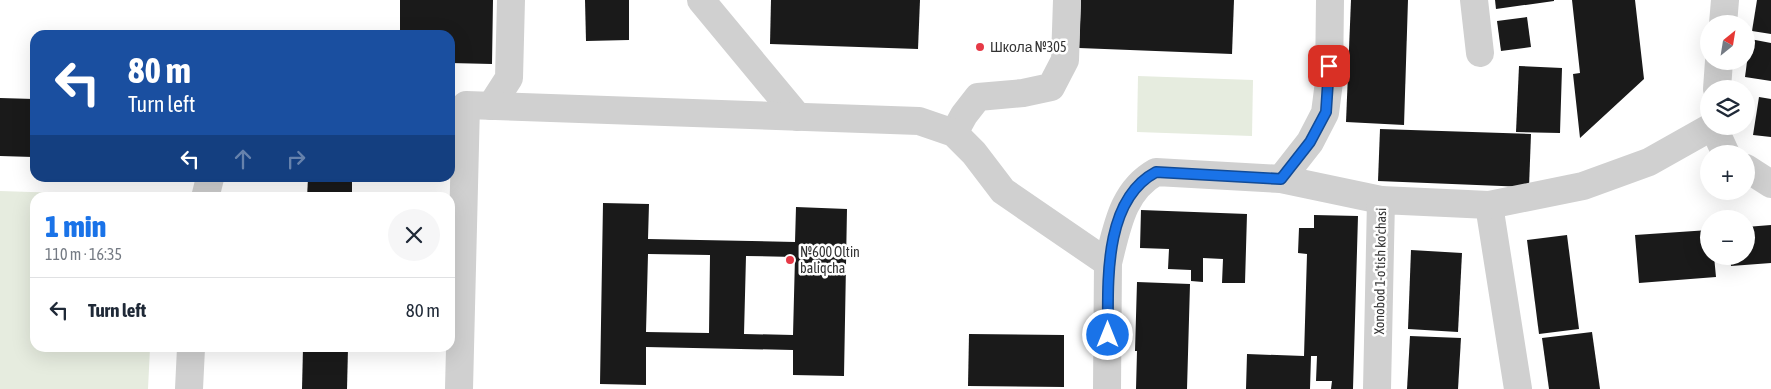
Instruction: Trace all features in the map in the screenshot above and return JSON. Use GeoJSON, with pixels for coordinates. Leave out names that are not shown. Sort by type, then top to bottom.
{"type":"FeatureCollection","features":[{"type":"Feature","properties":{"kind":"street"},"geometry":{"type":"LineString","coordinates":[[469,105],[509,78],[511,0]]}},
{"type":"Feature","properties":{"kind":"street"},"geometry":{"type":"LineString","coordinates":[[702,0],[798,117]]}},
{"type":"Feature","properties":{"kind":"street"},"geometry":{"type":"LineString","coordinates":[[954,133],[964,115],[978,97],[1023,93],[1052,87],[1065,60],[1067,0]]}},
{"type":"Feature","properties":{"kind":"street"},"geometry":{"type":"LineString","coordinates":[[1281,179],[1310,142],[1326,112],[1329,82],[1330,0]]}},
{"type":"Feature","properties":{"kind":"street"},"geometry":{"type":"LineString","coordinates":[[1474,0],[1480,53]]}},
{"type":"Feature","properties":{"kind":"street"},"geometry":{"type":"LineString","coordinates":[[1724,15],[1725,0]]}},
{"type":"Feature","properties":{"kind":"street"},"geometry":{"type":"LineString","coordinates":[[469,105],[919,121],[954,133],[974,153],[1003,191],[1108,263]]}},
{"type":"Feature","properties":{"kind":"street"},"geometry":{"type":"LineString","coordinates":[[459,389],[469,105]]}},
{"type":"Feature","properties":{"kind":"street","name":"Xonobod 1-o'tish ko'chasi"},"geometry":{"type":"LineString","coordinates":[[1377,389],[1381,200],[1489,205],[1583,186],[1649,162],[1700,133]]}},
{"type":"Feature","properties":{"kind":"street"},"geometry":{"type":"LineString","coordinates":[[1107,389],[1108,263],[1121,213],[1133,190],[1144,178],[1156,172],[1281,179],[1381,200]]}},
{"type":"Feature","properties":{"kind":"street"},"geometry":{"type":"LineString","coordinates":[[1755,174],[1771,184]]}},
{"type":"Feature","properties":{"kind":"street"},"geometry":{"type":"LineString","coordinates":[[1489,205],[1518,389]]}},
{"type":"Feature","properties":{"kind":"street"},"geometry":{"type":"LineString","coordinates":[[189,389],[191,352]]}},
{"type":"Feature","properties":{"kind":"shaded area"},"geometry":{"type":"Polygon","coordinates":[[[1138,76],[1253,80],[1252,136],[1137,132],[1138,76]]]}},
{"type":"Feature","properties":{"kind":"shaded area"},"geometry":{"type":"Polygon","coordinates":[[[0,191],[31,192],[30,352],[150,352],[148,389],[0,389],[0,191]]]}},
{"type":"Feature","properties":{"kind":"building"},"geometry":{"type":"Polygon","coordinates":[[[400,0],[493,0],[492,64],[455,63],[455,30],[400,30],[400,0]]]}},
{"type":"Feature","properties":{"kind":"building"},"geometry":{"type":"Polygon","coordinates":[[[585,0],[629,0],[629,40],[586,41],[585,0]]]}},
{"type":"Feature","properties":{"kind":"building"},"geometry":{"type":"Polygon","coordinates":[[[771,0],[920,0],[918,49],[770,44],[771,0]]]}},
{"type":"Feature","properties":{"kind":"building"},"geometry":{"type":"Polygon","coordinates":[[[1081,0],[1234,0],[1232,54],[1079,48],[1081,0]]]}},
{"type":"Feature","properties":{"kind":"building"},"geometry":{"type":"Polygon","coordinates":[[[1351,0],[1408,0],[1404,125],[1346,122],[1351,0]]]}},
{"type":"Feature","properties":{"kind":"building"},"geometry":{"type":"Polygon","coordinates":[[[1495,0],[1554,0],[1554,1],[1496,9],[1495,0]]]}},
{"type":"Feature","properties":{"kind":"building"},"geometry":{"type":"Polygon","coordinates":[[[1572,0],[1635,0],[1644,79],[1580,138],[1573,74],[1580,73],[1572,0]]]}},
{"type":"Feature","properties":{"kind":"building"},"geometry":{"type":"Polygon","coordinates":[[[1757,0],[1771,0],[1771,34],[1755,31],[1757,0]]]}},
{"type":"Feature","properties":{"kind":"building"},"geometry":{"type":"Polygon","coordinates":[[[1527,17],[1531,47],[1501,51],[1497,21],[1527,17]]]}},
{"type":"Feature","properties":{"kind":"building"},"geometry":{"type":"Polygon","coordinates":[[[1755,40],[1771,43],[1771,81],[1745,77],[1746,70],[1755,70],[1755,40]]]}},
{"type":"Feature","properties":{"kind":"building"},"geometry":{"type":"Polygon","coordinates":[[[1519,66],[1562,68],[1560,133],[1516,132],[1519,66]]]}},
{"type":"Feature","properties":{"kind":"building"},"geometry":{"type":"Polygon","coordinates":[[[1759,97],[1771,99],[1771,137],[1753,135],[1755,135],[1759,97]]]}},
{"type":"Feature","properties":{"kind":"building"},"geometry":{"type":"Polygon","coordinates":[[[0,98],[30,99],[30,157],[0,156],[0,98]]]}},
{"type":"Feature","properties":{"kind":"building"},"geometry":{"type":"Polygon","coordinates":[[[1380,129],[1531,134],[1529,187],[1378,181],[1380,129]]]}},
{"type":"Feature","properties":{"kind":"building"},"geometry":{"type":"Polygon","coordinates":[[[308,182],[352,182],[352,192],[307,192],[308,182]]]}},
{"type":"Feature","properties":{"kind":"building"},"geometry":{"type":"Polygon","coordinates":[[[603,203],[649,204],[648,239],[795,242],[796,207],[847,209],[844,376],[793,375],[793,350],[646,347],[646,385],[600,384],[603,203]],[[648,254],[646,332],[709,333],[710,255],[648,254]],[[746,256],[744,334],[793,335],[795,257],[746,256]]]}},
{"type":"Feature","properties":{"kind":"building"},"geometry":{"type":"Polygon","coordinates":[[[1141,210],[1247,214],[1245,283],[1222,283],[1223,259],[1203,258],[1203,282],[1191,281],[1191,270],[1168,269],[1169,249],[1140,248],[1141,210]]]}},
{"type":"Feature","properties":{"kind":"building"},"geometry":{"type":"Polygon","coordinates":[[[1314,215],[1358,216],[1353,389],[1331,389],[1332,381],[1316,381],[1317,356],[1311,356],[1310,389],[1246,389],[1247,354],[1304,356],[1307,254],[1298,253],[1299,228],[1314,228],[1314,215]]]}},
{"type":"Feature","properties":{"kind":"building"},"geometry":{"type":"Polygon","coordinates":[[[1771,225],[1771,263],[1755,264],[1755,226],[1771,225]]]}},
{"type":"Feature","properties":{"kind":"building"},"geometry":{"type":"Polygon","coordinates":[[[1700,231],[1700,265],[1715,265],[1716,277],[1639,283],[1635,235],[1700,231]]]}},
{"type":"Feature","properties":{"kind":"building"},"geometry":{"type":"Polygon","coordinates":[[[1567,235],[1579,329],[1539,334],[1527,240],[1567,235]]]}},
{"type":"Feature","properties":{"kind":"building"},"geometry":{"type":"Polygon","coordinates":[[[1411,250],[1462,253],[1458,332],[1408,329],[1411,250]]]}},
{"type":"Feature","properties":{"kind":"building"},"geometry":{"type":"Polygon","coordinates":[[[1137,282],[1190,284],[1187,389],[1136,389],[1137,282]]]}},
{"type":"Feature","properties":{"kind":"building"},"geometry":{"type":"Polygon","coordinates":[[[1592,332],[1600,389],[1549,389],[1542,338],[1592,332]]]}},
{"type":"Feature","properties":{"kind":"building"},"geometry":{"type":"Polygon","coordinates":[[[969,334],[1064,335],[1064,387],[968,386],[969,334]]]}},
{"type":"Feature","properties":{"kind":"building"},"geometry":{"type":"Polygon","coordinates":[[[1410,336],[1461,338],[1458,389],[1407,389],[1410,336]]]}},
{"type":"Feature","properties":{"kind":"building"},"geometry":{"type":"Polygon","coordinates":[[[303,352],[348,352],[347,389],[302,389],[303,352]]]}},
{"type":"Feature","properties":{"kind":"place","name":"Школа №305"},"geometry":{"type":"Point","coordinates":[980,47]}},
{"type":"Feature","properties":{"kind":"place","name":"№600 Oltin baliqcha"},"geometry":{"type":"Point","coordinates":[790,260]}},
{"type":"Feature","properties":{"kind":"route"},"geometry":{"type":"LineString","coordinates":[[1108,335],[1108,263],[1121,213],[1133,190],[1144,178],[1156,172],[1281,179],[1310,142],[1326,112],[1329,66]]}}]}
